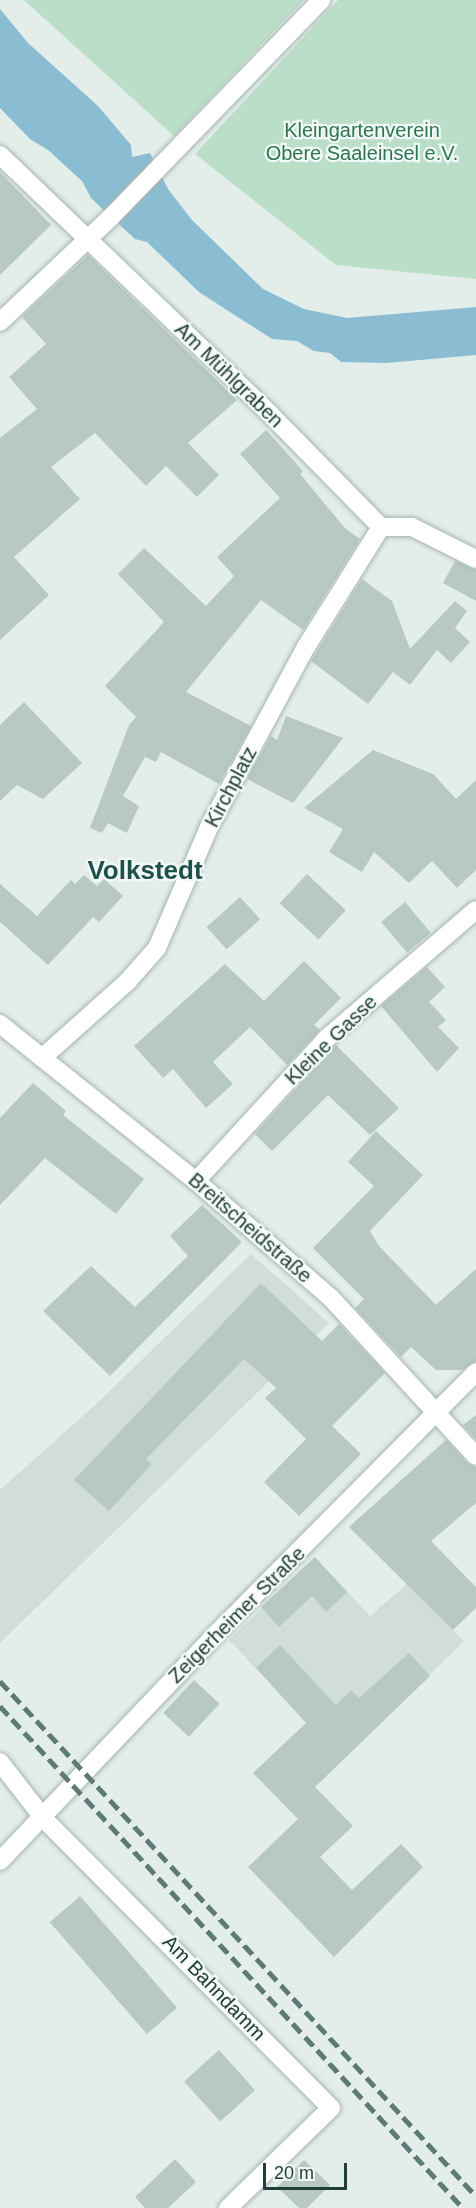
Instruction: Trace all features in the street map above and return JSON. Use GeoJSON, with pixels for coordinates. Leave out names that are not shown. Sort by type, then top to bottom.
{"type":"FeatureCollection","features":[{"type":"Feature","properties":{"kind":"street"},"geometry":{"type":"LineString","coordinates":[[0,322],[111,217],[321,0]]}},
{"type":"Feature","properties":{"kind":"street","name":"Am Mühlgraben"},"geometry":{"type":"LineString","coordinates":[[0,154],[381,527]]}},
{"type":"Feature","properties":{"kind":"street"},"geometry":{"type":"LineString","coordinates":[[381,527],[412,527],[476,559]]}},
{"type":"Feature","properties":{"kind":"street","name":"Kirchplatz"},"geometry":{"type":"LineString","coordinates":[[42,1058],[127,982],[157,948],[210,825],[306,647],[381,527]]}},
{"type":"Feature","properties":{"kind":"street","name":"Kleine Gasse"},"geometry":{"type":"LineString","coordinates":[[196,1181],[327,1038],[476,910]]}},
{"type":"Feature","properties":{"kind":"street","name":"Breitscheidstraße"},"geometry":{"type":"LineString","coordinates":[[0,1024],[196,1181],[331,1298],[476,1456]]}},
{"type":"Feature","properties":{"kind":"street","name":"Zeigerheimer Straße"},"geometry":{"type":"LineString","coordinates":[[0,1860],[44,1819],[216,1634],[438,1414],[476,1372]]}},
{"type":"Feature","properties":{"kind":"street","name":"Am Bahndamm"},"geometry":{"type":"LineString","coordinates":[[0,1762],[44,1819],[331,2108],[228,2208]]}},
{"type":"Feature","properties":{"kind":"shaded area"},"geometry":{"type":"Polygon","coordinates":[[[251,1254],[329,1323],[0,1643],[0,1490],[94,1406],[251,1254]]]}},
{"type":"Feature","properties":{"kind":"shaded area"},"geometry":{"type":"Polygon","coordinates":[[[315,1557],[370,1616],[407,1584],[464,1641],[343,1760],[229,1640],[315,1557]]]}},
{"type":"Feature","properties":{"kind":"green space"},"geometry":{"type":"Polygon","coordinates":[[[24,0],[304,0],[174,136],[24,0]]]}},
{"type":"Feature","properties":{"kind":"green space","name":"Kleingartenverein Obere Saaleinsel e.V."},"geometry":{"type":"Polygon","coordinates":[[[338,0],[476,0],[476,279],[336,265],[195,154],[338,0]]]}},
{"type":"Feature","properties":{"kind":"water"},"geometry":{"type":"Polygon","coordinates":[[[0,9],[28,43],[98,106],[131,145],[132,157],[150,153],[168,189],[192,220],[263,289],[304,309],[347,318],[476,307],[476,355],[386,363],[341,362],[330,353],[314,351],[297,341],[272,339],[199,292],[147,242],[135,239],[111,217],[91,198],[82,181],[48,150],[30,139],[0,108],[0,9]]]}},
{"type":"Feature","properties":{"kind":"building"},"geometry":{"type":"Polygon","coordinates":[[[0,172],[51,225],[0,275],[0,172]]]}},
{"type":"Feature","properties":{"kind":"building"},"geometry":{"type":"Polygon","coordinates":[[[88,255],[237,400],[188,443],[219,475],[197,497],[166,466],[146,486],[95,433],[51,467],[80,499],[14,557],[49,595],[0,640],[0,438],[37,409],[9,377],[46,344],[22,317],[88,255]]]}},
{"type":"Feature","properties":{"kind":"building"},"geometry":{"type":"Polygon","coordinates":[[[266,430],[303,471],[300,474],[345,528],[360,539],[303,630],[261,600],[186,692],[251,726],[219,784],[161,752],[156,762],[145,757],[123,796],[139,806],[127,833],[108,823],[102,833],[90,828],[129,725],[136,717],[105,686],[164,622],[118,574],[144,548],[206,606],[234,576],[217,557],[280,498],[240,454],[266,430]]]}},
{"type":"Feature","properties":{"kind":"building"},"geometry":{"type":"Polygon","coordinates":[[[455,561],[476,570],[476,601],[443,583],[455,561]]]}},
{"type":"Feature","properties":{"kind":"building"},"geometry":{"type":"Polygon","coordinates":[[[362,579],[392,601],[410,649],[455,601],[467,611],[455,628],[470,642],[451,663],[437,650],[410,685],[393,672],[368,704],[311,661],[362,579]]]}},
{"type":"Feature","properties":{"kind":"building"},"geometry":{"type":"Polygon","coordinates":[[[24,702],[82,763],[43,799],[17,785],[0,801],[0,725],[24,702]]]}},
{"type":"Feature","properties":{"kind":"building"},"geometry":{"type":"Polygon","coordinates":[[[286,716],[343,738],[293,803],[247,779],[271,736],[277,740],[286,716]]]}},
{"type":"Feature","properties":{"kind":"building"},"geometry":{"type":"Polygon","coordinates":[[[373,750],[433,774],[456,799],[476,780],[476,870],[457,888],[432,861],[409,883],[374,852],[362,872],[329,852],[343,829],[304,808],[373,750]]]}},
{"type":"Feature","properties":{"kind":"building"},"geometry":{"type":"Polygon","coordinates":[[[307,874],[346,910],[318,939],[280,903],[307,874]]]}},
{"type":"Feature","properties":{"kind":"building"},"geometry":{"type":"Polygon","coordinates":[[[84,875],[97,886],[104,879],[123,896],[99,922],[93,917],[48,965],[0,922],[0,884],[37,916],[71,880],[75,884],[84,875]]]}},
{"type":"Feature","properties":{"kind":"building"},"geometry":{"type":"Polygon","coordinates":[[[240,897],[260,919],[227,949],[207,927],[240,897]]]}},
{"type":"Feature","properties":{"kind":"building"},"geometry":{"type":"Polygon","coordinates":[[[405,902],[431,933],[407,953],[381,922],[405,902]]]}},
{"type":"Feature","properties":{"kind":"building"},"geometry":{"type":"Polygon","coordinates":[[[304,961],[341,998],[314,1025],[320,1030],[287,1065],[250,1027],[213,1062],[233,1084],[206,1108],[173,1069],[163,1078],[134,1046],[225,964],[264,1001],[304,961]]]}},
{"type":"Feature","properties":{"kind":"building"},"geometry":{"type":"Polygon","coordinates":[[[427,967],[445,987],[429,1002],[446,1020],[438,1027],[459,1048],[437,1072],[381,1006],[427,967]]]}},
{"type":"Feature","properties":{"kind":"building"},"geometry":{"type":"Polygon","coordinates":[[[336,1045],[399,1108],[370,1135],[328,1095],[272,1151],[255,1134],[336,1045]]]}},
{"type":"Feature","properties":{"kind":"building"},"geometry":{"type":"Polygon","coordinates":[[[33,1083],[66,1111],[63,1115],[144,1179],[116,1214],[45,1158],[0,1205],[0,1118],[33,1083]]]}},
{"type":"Feature","properties":{"kind":"building"},"geometry":{"type":"Polygon","coordinates":[[[376,1131],[423,1175],[370,1231],[379,1246],[436,1305],[476,1269],[476,1361],[462,1370],[436,1370],[411,1347],[401,1357],[355,1308],[364,1299],[313,1248],[374,1186],[348,1162],[376,1131]]]}},
{"type":"Feature","properties":{"kind":"building"},"geometry":{"type":"Polygon","coordinates":[[[202,1205],[242,1242],[110,1376],[43,1311],[91,1266],[135,1307],[188,1256],[170,1236],[202,1205]]]}},
{"type":"Feature","properties":{"kind":"building"},"geometry":{"type":"Polygon","coordinates":[[[261,1283],[322,1341],[339,1324],[385,1373],[332,1426],[361,1454],[299,1516],[264,1482],[306,1439],[265,1398],[276,1388],[244,1359],[146,1459],[152,1464],[109,1511],[74,1480],[261,1283]]]}},
{"type":"Feature","properties":{"kind":"building"},"geometry":{"type":"Polygon","coordinates":[[[476,1415],[476,1439],[463,1425],[476,1415]]]}},
{"type":"Feature","properties":{"kind":"building"},"geometry":{"type":"Polygon","coordinates":[[[446,1440],[468,1464],[476,1467],[476,1503],[431,1541],[476,1587],[476,1608],[453,1630],[349,1527],[446,1440]]]}},
{"type":"Feature","properties":{"kind":"building"},"geometry":{"type":"Polygon","coordinates":[[[315,1557],[347,1592],[326,1612],[312,1596],[279,1627],[261,1607],[315,1557]]]}},
{"type":"Feature","properties":{"kind":"building"},"geometry":{"type":"Polygon","coordinates":[[[280,1645],[336,1705],[351,1690],[359,1698],[409,1653],[430,1676],[315,1787],[353,1826],[320,1857],[352,1890],[401,1844],[423,1867],[334,1957],[248,1867],[298,1819],[253,1773],[306,1723],[256,1668],[280,1645]]]}},
{"type":"Feature","properties":{"kind":"building"},"geometry":{"type":"Polygon","coordinates":[[[194,1680],[220,1704],[189,1737],[163,1713],[194,1680]]]}},
{"type":"Feature","properties":{"kind":"building"},"geometry":{"type":"Polygon","coordinates":[[[80,1896],[177,2008],[147,2034],[50,1922],[80,1896]]]}},
{"type":"Feature","properties":{"kind":"building"},"geometry":{"type":"Polygon","coordinates":[[[219,2050],[255,2090],[220,2122],[184,2081],[219,2050]]]}},
{"type":"Feature","properties":{"kind":"building"},"geometry":{"type":"Polygon","coordinates":[[[175,2159],[196,2182],[168,2208],[145,2208],[135,2197],[175,2159]]]}},
{"type":"Feature","properties":{"kind":"building"},"geometry":{"type":"Polygon","coordinates":[[[304,2160],[330,2185],[307,2208],[299,2208],[277,2187],[304,2160]]]}},
{"type":"Feature","properties":{"kind":"railway"},"geometry":{"type":"LineString","coordinates":[[0,1681],[476,2196]]}},
{"type":"Feature","properties":{"kind":"railway"},"geometry":{"type":"LineString","coordinates":[[0,1706],[463,2208]]}},
{"type":"Feature","properties":{"kind":"district","name":"Volkstedt"},"geometry":{"type":"Point","coordinates":[145,871]}}]}
